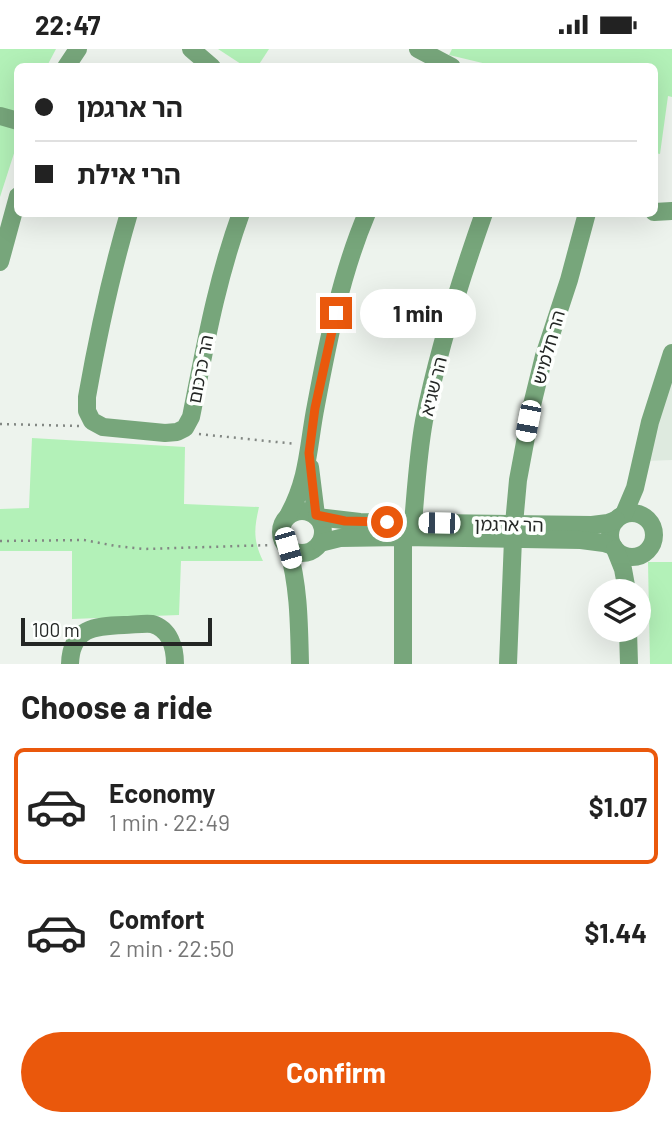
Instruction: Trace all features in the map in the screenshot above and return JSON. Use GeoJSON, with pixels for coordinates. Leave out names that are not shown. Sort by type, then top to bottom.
{"type":"FeatureCollection","features":[{"type":"Feature","properties":{"kind":"street"},"geometry":{"type":"LineString","coordinates":[[0,262],[5,224],[14,205]]}},
{"type":"Feature","properties":{"kind":"street"},"geometry":{"type":"LineString","coordinates":[[129,217],[103,312],[86,397],[88,411],[92,421],[103,427],[177,432]]}},
{"type":"Feature","properties":{"kind":"street","name":"הר כרכום"},"geometry":{"type":"LineString","coordinates":[[177,432],[185,428],[191,417],[213,305],[240,217]]}},
{"type":"Feature","properties":{"kind":"street"},"geometry":{"type":"LineString","coordinates":[[300,664],[296,577],[280,531],[304,478],[330,334],[347,269],[366,217]]}},
{"type":"Feature","properties":{"kind":"street","name":"הר שגיא"},"geometry":{"type":"LineString","coordinates":[[403,664],[408,530],[426,410],[454,305],[483,217]]}},
{"type":"Feature","properties":{"kind":"street","name":"הר חלמיש"},"geometry":{"type":"LineString","coordinates":[[508,664],[518,480],[544,356],[586,217]]}},
{"type":"Feature","properties":{"kind":"street"},"geometry":{"type":"LineString","coordinates":[[625,579],[610,533],[635,488],[650,422],[672,353]]}},
{"type":"Feature","properties":{"kind":"street"},"geometry":{"type":"LineString","coordinates":[[299,600],[304,577],[323,530],[316,516],[310,450]]}},
{"type":"Feature","properties":{"kind":"street"},"geometry":{"type":"LineString","coordinates":[[633,579],[654,535],[652,525],[647,519],[642,490],[642,461]]}},
{"type":"Feature","properties":{"kind":"street"},"geometry":{"type":"LineString","coordinates":[[289,514],[302,510],[316,516]]}},
{"type":"Feature","properties":{"kind":"street"},"geometry":{"type":"LineString","coordinates":[[620,517],[637,513],[672,529]]}},
{"type":"Feature","properties":{"kind":"street","name":"הר ארגמן"},"geometry":{"type":"LineString","coordinates":[[316,516],[408,530]]}},
{"type":"Feature","properties":{"kind":"street","name":"הר ארגמן"},"geometry":{"type":"LineString","coordinates":[[514,532],[608,523],[620,517]]}},
{"type":"Feature","properties":{"kind":"street","name":"הר ארגמן"},"geometry":{"type":"LineString","coordinates":[[318,545],[340,538],[408,530],[514,532],[604,543],[614,548]]}},
{"type":"Feature","properties":{"kind":"street"},"geometry":{"type":"LineString","coordinates":[[614,548],[624,556],[631,557],[672,539]]}},
{"type":"Feature","properties":{"kind":"street"},"geometry":{"type":"LineString","coordinates":[[286,547],[302,553],[318,545]]}},
{"type":"Feature","properties":{"kind":"street"},"geometry":{"type":"LineString","coordinates":[[70,664],[70,651],[76,639],[89,629],[152,624],[165,631],[173,643],[175,664]]}},
{"type":"Feature","properties":{"kind":"street"},"geometry":{"type":"LineString","coordinates":[[628,642],[629,664]]}},
{"type":"Feature","properties":{"kind":"path"},"geometry":{"type":"LineString","coordinates":[[0,424],[103,427]]}},
{"type":"Feature","properties":{"kind":"path"},"geometry":{"type":"LineString","coordinates":[[177,432],[310,450]]}},
{"type":"Feature","properties":{"kind":"path"},"geometry":{"type":"LineString","coordinates":[[0,541],[84,540],[144,549],[286,547]]}},
{"type":"Feature","properties":{"kind":"shaded area"},"geometry":{"type":"Polygon","coordinates":[[[672,378],[672,460],[647,461],[672,378]]]}},
{"type":"Feature","properties":{"kind":"green space"},"geometry":{"type":"Polygon","coordinates":[[[0,49],[56,49],[49,63],[14,63],[14,153],[0,197],[0,49]]]}},
{"type":"Feature","properties":{"kind":"green space"},"geometry":{"type":"Polygon","coordinates":[[[218,49],[269,49],[260,63],[239,63],[218,49]]]}},
{"type":"Feature","properties":{"kind":"green space"},"geometry":{"type":"Polygon","coordinates":[[[452,49],[672,49],[672,97],[668,96],[660,154],[658,63],[482,63],[449,55],[452,49]]]}},
{"type":"Feature","properties":{"kind":"green space"},"geometry":{"type":"Polygon","coordinates":[[[32,438],[185,447],[184,504],[259,507],[255,534],[263,561],[181,561],[179,615],[72,619],[72,551],[0,551],[0,509],[29,508],[32,438]]]}},
{"type":"Feature","properties":{"kind":"green space"},"geometry":{"type":"Polygon","coordinates":[[[648,562],[672,562],[672,664],[650,664],[651,579],[648,579],[648,562]]]}},
{"type":"Feature","properties":{"kind":"route"},"geometry":{"type":"LineString","coordinates":[[336,313],[315,408],[309,453],[316,515],[345,521],[387,522]]}}]}
